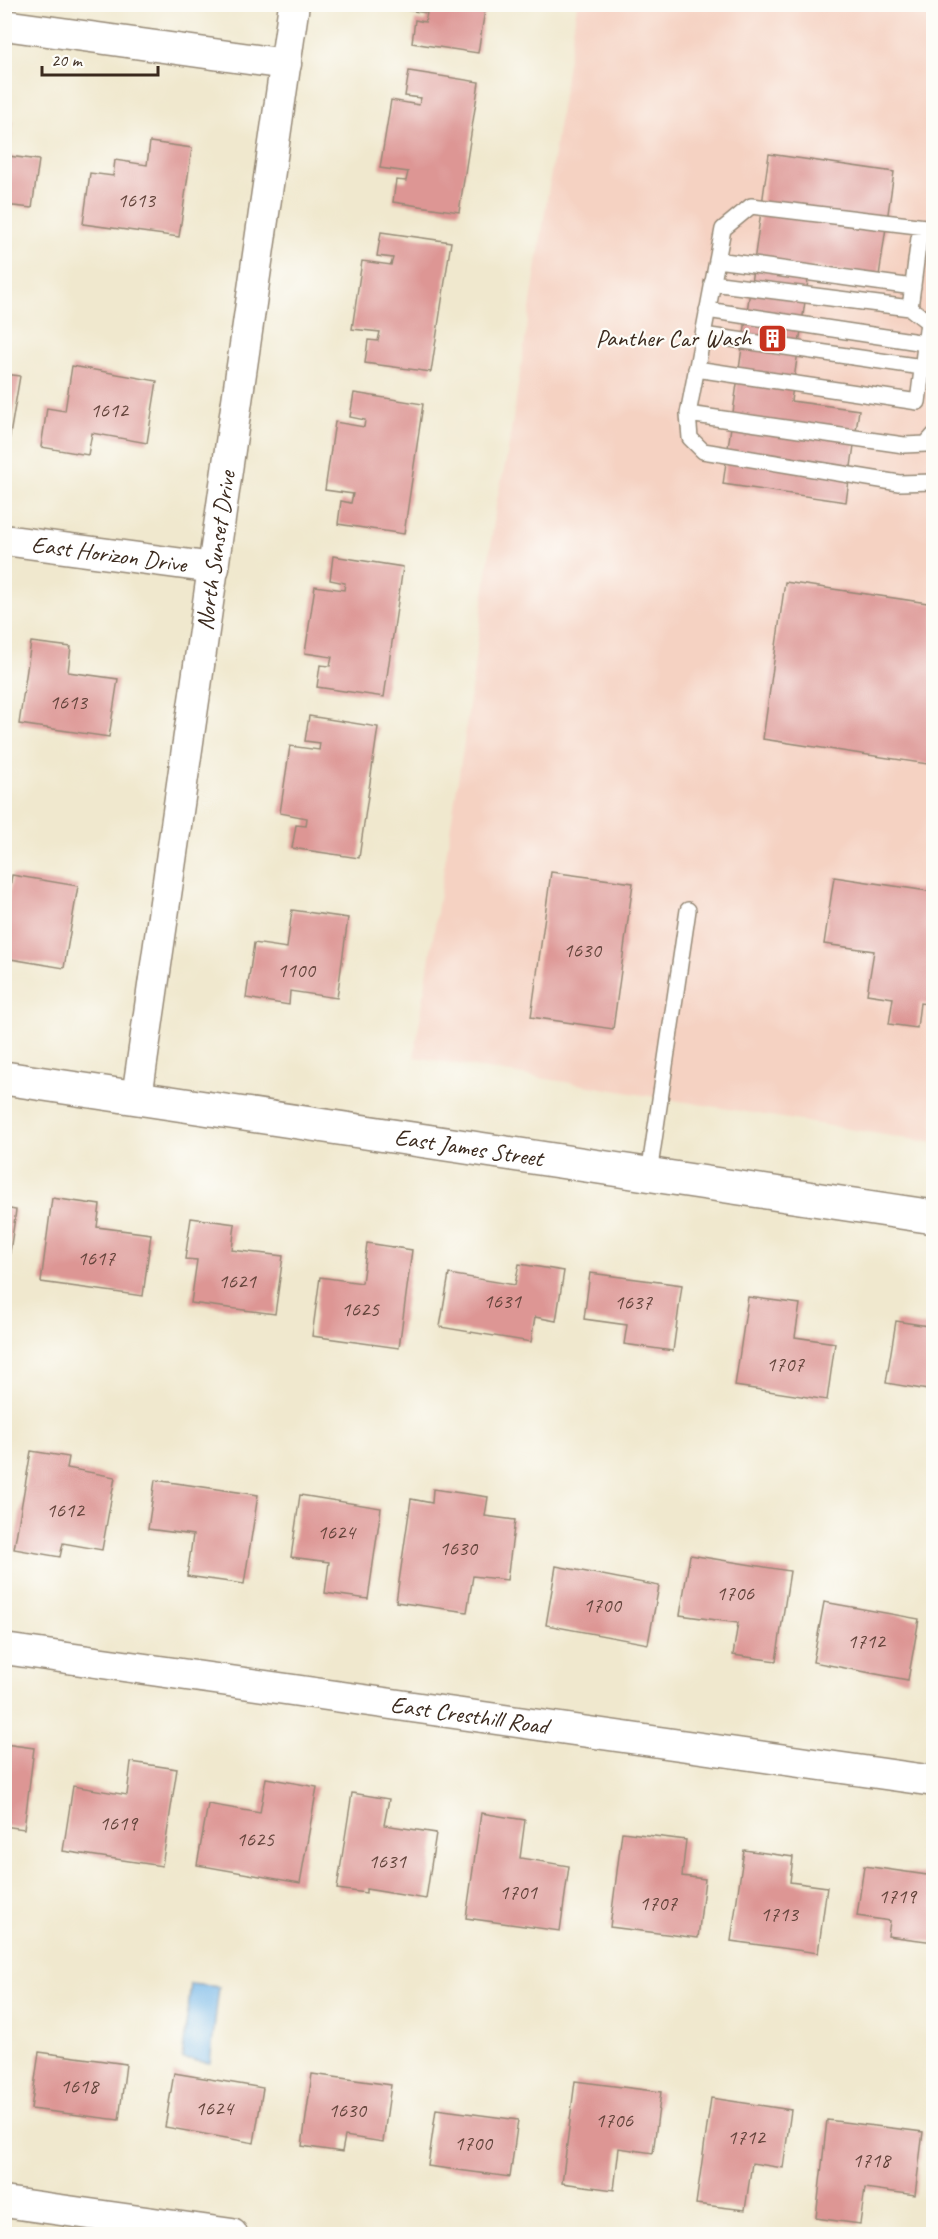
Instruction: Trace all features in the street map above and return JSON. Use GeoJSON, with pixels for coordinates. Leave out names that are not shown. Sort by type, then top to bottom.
{"type":"FeatureCollection","features":[{"type":"Feature","properties":{"kind":"street","name":"North Sunset Drive"},"geometry":{"type":"LineString","coordinates":[[137,1097],[294,4]]}},
{"type":"Feature","properties":{"kind":"street"},"geometry":{"type":"LineString","coordinates":[[4,25],[286,64]]}},
{"type":"Feature","properties":{"kind":"street","name":"East Horizon Drive"},"geometry":{"type":"LineString","coordinates":[[4,540],[214,568]]}},
{"type":"Feature","properties":{"kind":"street","name":"East James Street"},"geometry":{"type":"LineString","coordinates":[[4,1078],[933,1217]]}},
{"type":"Feature","properties":{"kind":"street","name":"East Cresthill Road"},"geometry":{"type":"LineString","coordinates":[[4,1649],[933,1781]]}},
{"type":"Feature","properties":{"kind":"street"},"geometry":{"type":"LineString","coordinates":[[4,2202],[232,2235]]}},
{"type":"Feature","properties":{"kind":"lane"},"geometry":{"type":"LineString","coordinates":[[933,228],[751,206],[723,229],[688,414],[690,438],[703,450],[876,480],[899,483],[933,482]]}},
{"type":"Feature","properties":{"kind":"lane"},"geometry":{"type":"LineString","coordinates":[[910,308],[919,238],[933,228]]}},
{"type":"Feature","properties":{"kind":"lane"},"geometry":{"type":"LineString","coordinates":[[717,260],[913,287]]}},
{"type":"Feature","properties":{"kind":"lane"},"geometry":{"type":"LineString","coordinates":[[696,369],[918,402],[925,343],[931,323],[910,308],[712,284]]}},
{"type":"Feature","properties":{"kind":"lane"},"geometry":{"type":"LineString","coordinates":[[707,310],[925,343]]}},
{"type":"Feature","properties":{"kind":"lane"},"geometry":{"type":"LineString","coordinates":[[703,335],[922,368]]}},
{"type":"Feature","properties":{"kind":"lane"},"geometry":{"type":"LineString","coordinates":[[688,414],[904,445],[926,444],[933,435]]}},
{"type":"Feature","properties":{"kind":"lane"},"geometry":{"type":"LineString","coordinates":[[649,1174],[688,910]]}},
{"type":"Feature","properties":{"kind":"shaded area"},"geometry":{"type":"Polygon","coordinates":[[[577,5],[933,5],[933,1143],[414,1057],[463,749],[497,499],[507,457],[577,5]]]}},
{"type":"Feature","properties":{"kind":"water"},"geometry":{"type":"Polygon","coordinates":[[[191,1984],[219,1987],[210,2063],[182,2059],[191,1984]]]}},
{"type":"Feature","properties":{"kind":"building"},"geometry":{"type":"Polygon","coordinates":[[[400,4],[486,4],[478,53],[412,43],[415,20],[425,22],[427,13],[399,9],[400,4]]]}},
{"type":"Feature","properties":{"kind":"building"},"geometry":{"type":"Polygon","coordinates":[[[409,71],[479,82],[459,212],[393,202],[396,180],[406,181],[408,172],[380,168],[391,100],[419,105],[421,98],[405,96],[409,71]]]}},
{"type":"Feature","properties":{"kind":"building"},"geometry":{"type":"Polygon","coordinates":[[[4,121],[13,122],[9,156],[39,160],[32,208],[4,205],[4,121]]]}},
{"type":"Feature","properties":{"kind":"building"},"geometry":{"type":"Polygon","coordinates":[[[150,142],[192,148],[179,237],[83,224],[90,173],[113,176],[115,160],[147,165],[150,142]]]}},
{"type":"Feature","properties":{"kind":"building","name":"Panther Car Wash"},"geometry":{"type":"Polygon","coordinates":[[[769,154],[894,172],[879,276],[810,266],[791,401],[859,410],[846,502],[723,484],[769,154]]]}},
{"type":"Feature","properties":{"kind":"building"},"geometry":{"type":"Polygon","coordinates":[[[381,232],[451,242],[431,372],[365,363],[368,340],[378,341],[380,332],[352,329],[362,261],[391,265],[393,258],[377,256],[381,232]]]}},
{"type":"Feature","properties":{"kind":"building"},"geometry":{"type":"Polygon","coordinates":[[[72,366],[157,381],[147,443],[92,433],[88,455],[41,447],[47,408],[65,411],[72,366]]]}},
{"type":"Feature","properties":{"kind":"building"},"geometry":{"type":"Polygon","coordinates":[[[4,374],[20,376],[9,441],[4,440],[4,374]]]}},
{"type":"Feature","properties":{"kind":"building"},"geometry":{"type":"Polygon","coordinates":[[[354,393],[423,404],[404,534],[338,524],[341,501],[351,503],[353,494],[325,490],[335,422],[364,427],[365,420],[350,417],[354,393]]]}},
{"type":"Feature","properties":{"kind":"building"},"geometry":{"type":"Polygon","coordinates":[[[333,556],[403,567],[384,697],[317,687],[320,665],[330,666],[332,657],[305,653],[315,586],[344,590],[345,583],[330,580],[333,556]]]}},
{"type":"Feature","properties":{"kind":"building"},"geometry":{"type":"Polygon","coordinates":[[[785,582],[934,604],[934,765],[763,739],[785,582]]]}},
{"type":"Feature","properties":{"kind":"building"},"geometry":{"type":"Polygon","coordinates":[[[31,642],[71,647],[68,672],[118,679],[109,737],[19,724],[31,642]]]}},
{"type":"Feature","properties":{"kind":"building"},"geometry":{"type":"Polygon","coordinates":[[[309,716],[378,727],[359,858],[292,848],[296,825],[306,826],[307,818],[280,813],[290,746],[319,750],[320,743],[305,741],[309,716]]]}},
{"type":"Feature","properties":{"kind":"building"},"geometry":{"type":"Polygon","coordinates":[[[551,872],[633,883],[613,1029],[531,1017],[551,872]]]}},
{"type":"Feature","properties":{"kind":"building"},"geometry":{"type":"Polygon","coordinates":[[[12,875],[78,886],[64,968],[5,958],[5,918],[12,875]]]}},
{"type":"Feature","properties":{"kind":"building"},"geometry":{"type":"Polygon","coordinates":[[[834,877],[934,892],[934,1005],[920,1003],[917,1028],[889,1024],[893,998],[867,994],[874,951],[824,944],[834,877]]]}},
{"type":"Feature","properties":{"kind":"building"},"geometry":{"type":"Polygon","coordinates":[[[292,910],[348,918],[337,998],[290,991],[289,1005],[246,998],[254,943],[287,948],[292,910]]]}},
{"type":"Feature","properties":{"kind":"building"},"geometry":{"type":"Polygon","coordinates":[[[52,1198],[100,1205],[97,1227],[151,1234],[143,1296],[41,1282],[52,1198]]]}},
{"type":"Feature","properties":{"kind":"building"},"geometry":{"type":"Polygon","coordinates":[[[4,1208],[16,1210],[8,1266],[4,1266],[4,1208]]]}},
{"type":"Feature","properties":{"kind":"building"},"geometry":{"type":"Polygon","coordinates":[[[191,1218],[235,1224],[232,1250],[283,1256],[275,1314],[191,1303],[197,1260],[185,1259],[191,1218]]]}},
{"type":"Feature","properties":{"kind":"building"},"geometry":{"type":"Polygon","coordinates":[[[367,1243],[412,1250],[399,1348],[312,1336],[320,1277],[362,1283],[367,1243]]]}},
{"type":"Feature","properties":{"kind":"building"},"geometry":{"type":"Polygon","coordinates":[[[519,1264],[564,1271],[556,1321],[535,1317],[531,1342],[440,1327],[449,1274],[515,1285],[519,1264]]]}},
{"type":"Feature","properties":{"kind":"building"},"geometry":{"type":"Polygon","coordinates":[[[590,1273],[682,1285],[673,1351],[624,1344],[627,1325],[584,1319],[590,1273]]]}},
{"type":"Feature","properties":{"kind":"building"},"geometry":{"type":"Polygon","coordinates":[[[748,1297],[800,1304],[795,1337],[835,1343],[827,1400],[735,1386],[748,1297]]]}},
{"type":"Feature","properties":{"kind":"building"},"geometry":{"type":"Polygon","coordinates":[[[896,1321],[934,1327],[934,1391],[886,1383],[896,1321]]]}},
{"type":"Feature","properties":{"kind":"building"},"geometry":{"type":"Polygon","coordinates":[[[31,1451],[69,1457],[67,1468],[115,1477],[102,1550],[63,1543],[60,1557],[14,1549],[31,1451]]]}},
{"type":"Feature","properties":{"kind":"building"},"geometry":{"type":"Polygon","coordinates":[[[155,1480],[258,1495],[244,1584],[187,1576],[193,1535],[148,1529],[155,1480]]]}},
{"type":"Feature","properties":{"kind":"building"},"geometry":{"type":"Polygon","coordinates":[[[433,1489],[488,1497],[485,1516],[515,1520],[507,1580],[473,1576],[467,1612],[396,1602],[411,1499],[432,1503],[433,1489]]]}},
{"type":"Feature","properties":{"kind":"building"},"geometry":{"type":"Polygon","coordinates":[[[300,1495],[381,1508],[368,1599],[325,1593],[329,1562],[291,1557],[300,1495]]]}},
{"type":"Feature","properties":{"kind":"building"},"geometry":{"type":"Polygon","coordinates":[[[690,1555],[790,1571],[776,1661],[733,1655],[738,1623],[680,1615],[690,1555]]]}},
{"type":"Feature","properties":{"kind":"building"},"geometry":{"type":"Polygon","coordinates":[[[556,1566],[659,1586],[648,1644],[546,1625],[556,1566]]]}},
{"type":"Feature","properties":{"kind":"building"},"geometry":{"type":"Polygon","coordinates":[[[824,1602],[919,1619],[908,1680],[813,1662],[824,1602]]]}},
{"type":"Feature","properties":{"kind":"building"},"geometry":{"type":"Polygon","coordinates":[[[4,1744],[34,1748],[24,1829],[4,1826],[4,1744]]]}},
{"type":"Feature","properties":{"kind":"building"},"geometry":{"type":"Polygon","coordinates":[[[131,1762],[177,1769],[162,1866],[63,1851],[73,1786],[127,1795],[131,1762]]]}},
{"type":"Feature","properties":{"kind":"building"},"geometry":{"type":"Polygon","coordinates":[[[266,1778],[317,1787],[300,1883],[197,1865],[208,1804],[260,1813],[266,1778]]]}},
{"type":"Feature","properties":{"kind":"building"},"geometry":{"type":"Polygon","coordinates":[[[352,1793],[389,1799],[384,1825],[436,1833],[426,1899],[366,1889],[366,1893],[337,1889],[352,1793]]]}},
{"type":"Feature","properties":{"kind":"building"},"geometry":{"type":"Polygon","coordinates":[[[481,1813],[525,1820],[520,1858],[569,1866],[560,1931],[466,1918],[481,1813]]]}},
{"type":"Feature","properties":{"kind":"building"},"geometry":{"type":"Polygon","coordinates":[[[622,1832],[686,1840],[682,1876],[705,1879],[698,1938],[610,1927],[622,1832]]]}},
{"type":"Feature","properties":{"kind":"building"},"geometry":{"type":"Polygon","coordinates":[[[744,1850],[793,1857],[790,1882],[827,1887],[818,1953],[731,1941],[744,1850]]]}},
{"type":"Feature","properties":{"kind":"building"},"geometry":{"type":"Polygon","coordinates":[[[864,1866],[934,1876],[934,1942],[888,1936],[890,1921],[857,1916],[864,1866]]]}},
{"type":"Feature","properties":{"kind":"building"},"geometry":{"type":"Polygon","coordinates":[[[39,2052],[126,2064],[119,2120],[31,2109],[39,2052]]]}},
{"type":"Feature","properties":{"kind":"building"},"geometry":{"type":"Polygon","coordinates":[[[174,2073],[263,2088],[254,2143],[165,2127],[174,2073]]]}},
{"type":"Feature","properties":{"kind":"building"},"geometry":{"type":"Polygon","coordinates":[[[312,2074],[391,2085],[383,2142],[345,2136],[342,2152],[302,2146],[312,2074]]]}},
{"type":"Feature","properties":{"kind":"building"},"geometry":{"type":"Polygon","coordinates":[[[575,2081],[661,2092],[653,2153],[619,2148],[614,2190],[562,2183],[575,2081]]]}},
{"type":"Feature","properties":{"kind":"building"},"geometry":{"type":"Polygon","coordinates":[[[711,2098],[791,2110],[783,2168],[752,2163],[745,2210],[696,2204],[711,2098]]]}},
{"type":"Feature","properties":{"kind":"building"},"geometry":{"type":"Polygon","coordinates":[[[436,2109],[518,2120],[510,2177],[428,2166],[436,2109]]]}},
{"type":"Feature","properties":{"kind":"building"},"geometry":{"type":"Polygon","coordinates":[[[827,2120],[923,2132],[915,2195],[865,2188],[860,2224],[816,2218],[827,2120]]]}},
{"type":"Feature","properties":{"kind":"place","name":"Panther Car Wash"},"geometry":{"type":"Point","coordinates":[772,338]}}]}
